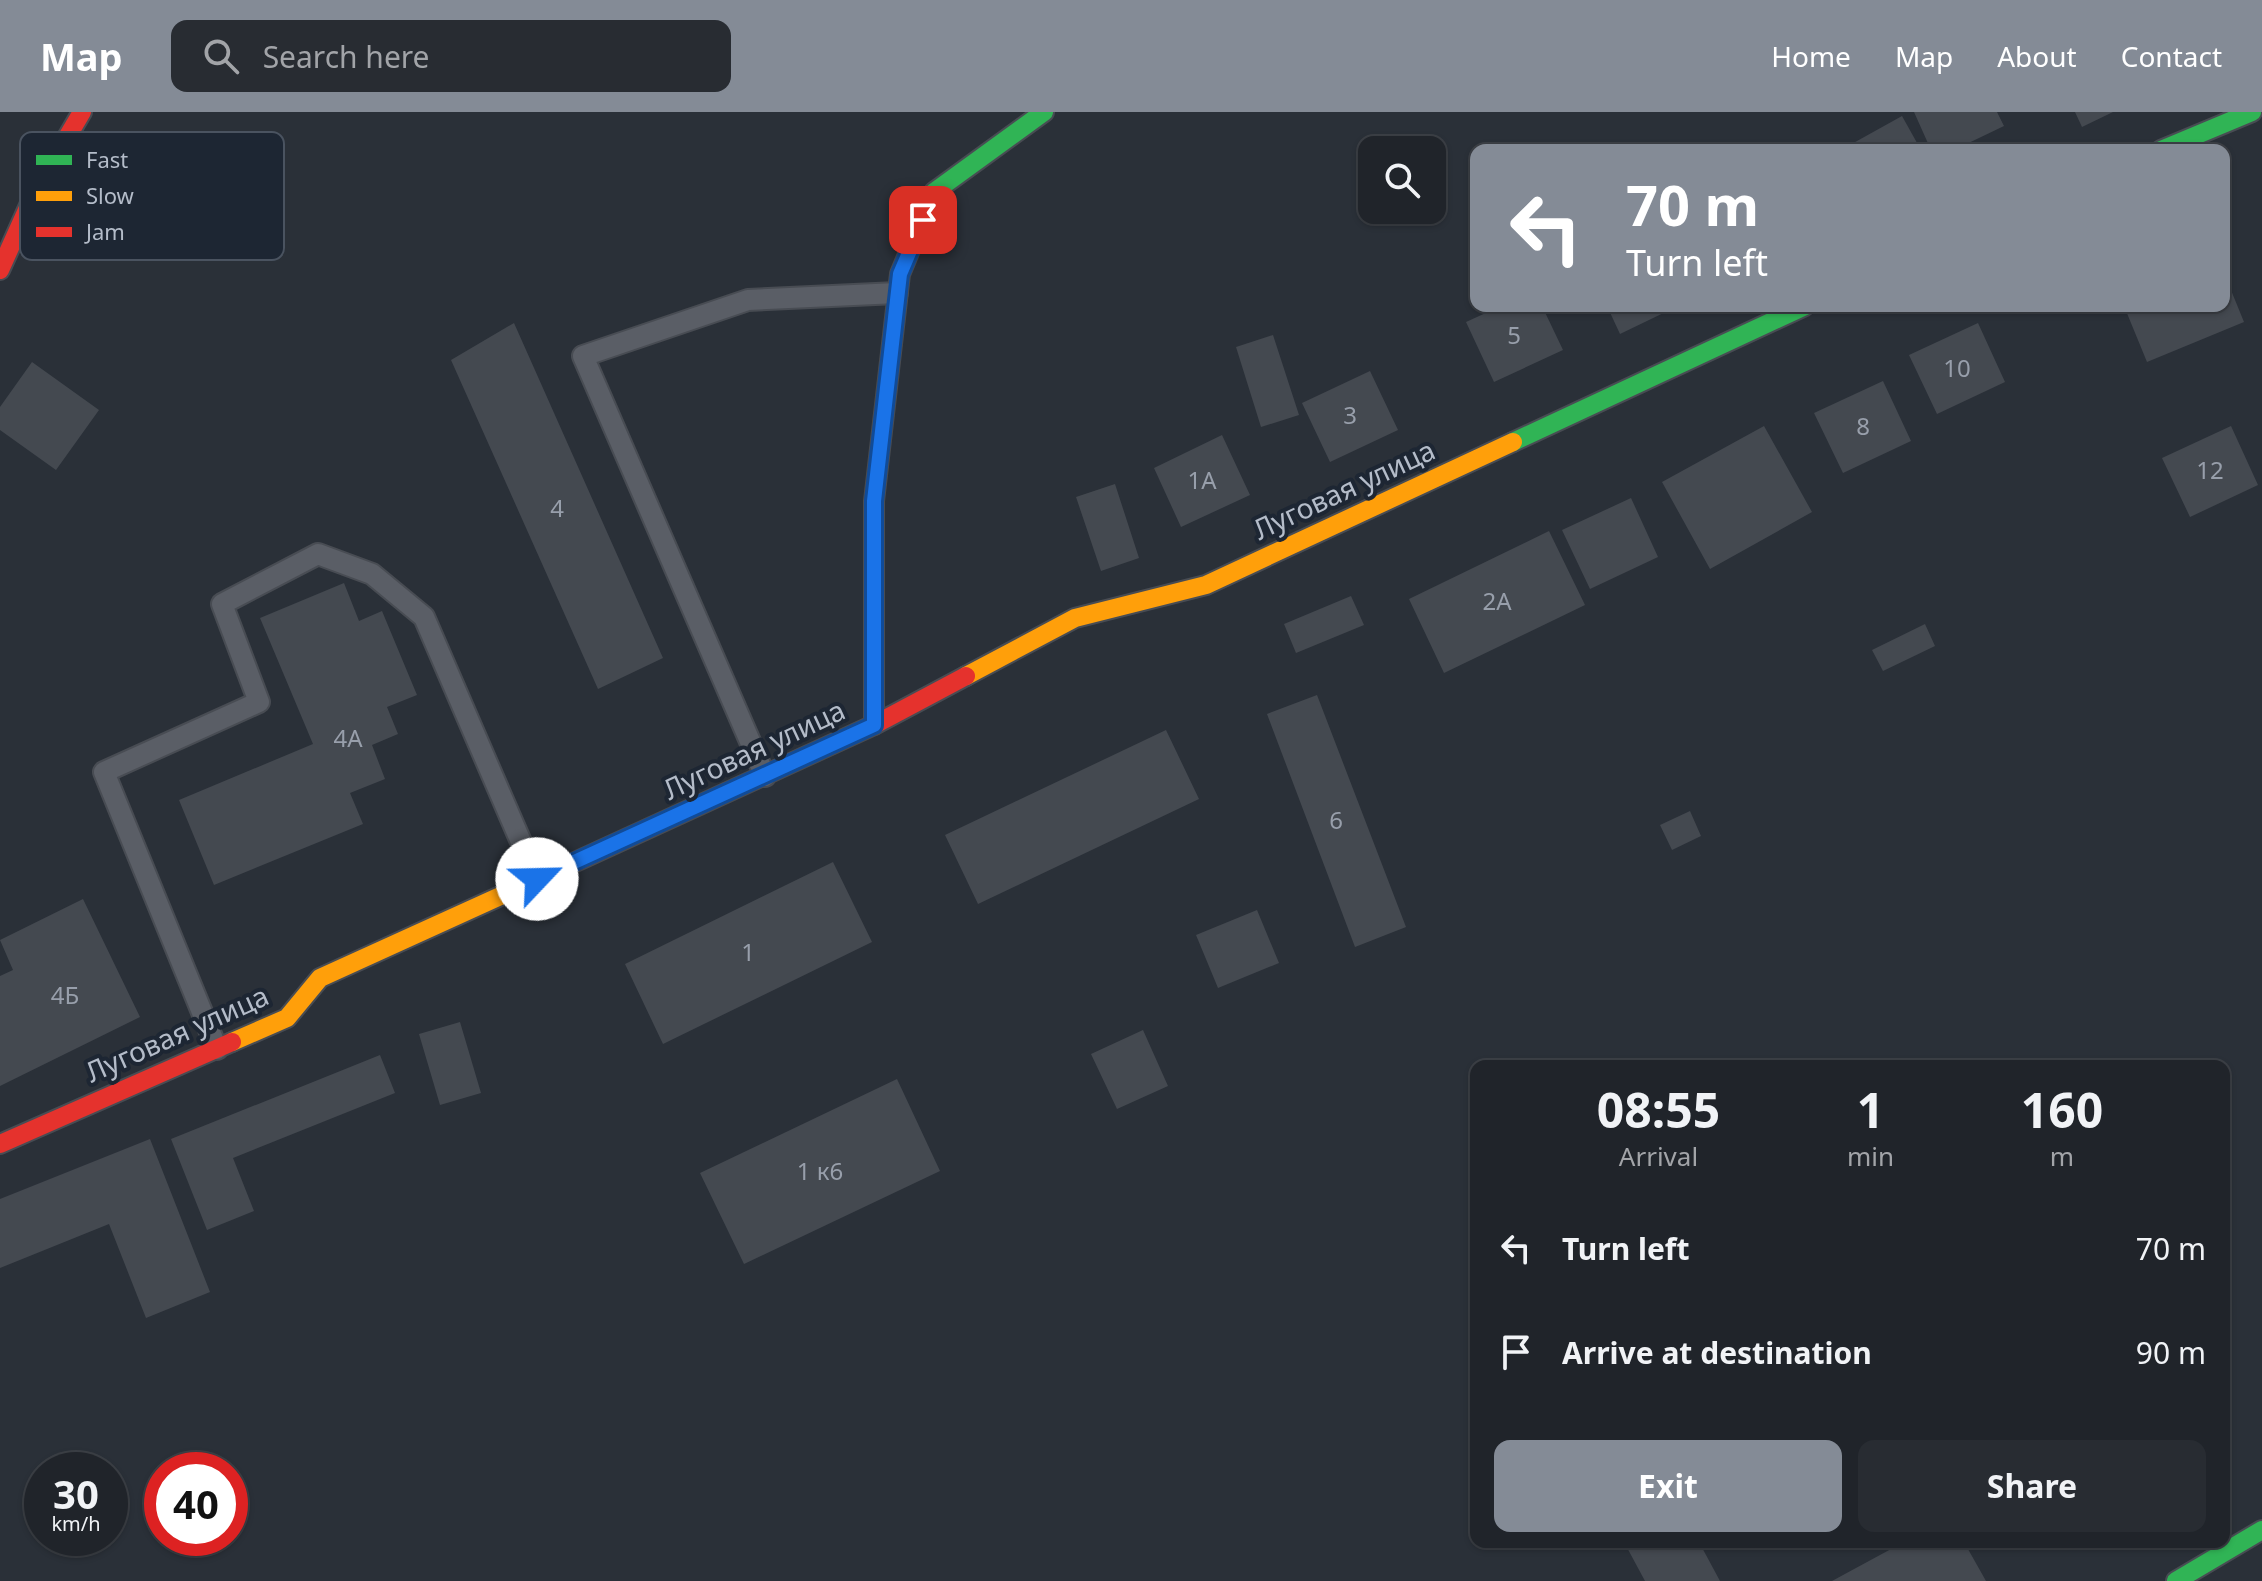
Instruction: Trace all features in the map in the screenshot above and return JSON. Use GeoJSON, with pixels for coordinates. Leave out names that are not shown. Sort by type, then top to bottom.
{"type":"FeatureCollection","features":[{"type":"Feature","properties":{"kind":"street"},"geometry":{"type":"LineString","coordinates":[[70,132],[82,112]]}},
{"type":"Feature","properties":{"kind":"street"},"geometry":{"type":"LineString","coordinates":[[874,725],[874,501],[900,274],[934,192],[1044,112]]}},
{"type":"Feature","properties":{"kind":"street"},"geometry":{"type":"LineString","coordinates":[[2175,144],[2252,112]]}},
{"type":"Feature","properties":{"kind":"street"},"geometry":{"type":"LineString","coordinates":[[0,270],[20,226]]}},
{"type":"Feature","properties":{"kind":"street","name":"Луговая улица"},"geometry":{"type":"LineString","coordinates":[[0,1144],[287,1018],[320,978],[874,725],[1075,618],[1206,585],[1792,312]]}},
{"type":"Feature","properties":{"kind":"street"},"geometry":{"type":"LineString","coordinates":[[2176,1581],[2262,1530]]}},
{"type":"Feature","properties":{"kind":"lane"},"geometry":{"type":"LineString","coordinates":[[765,776],[583,356],[748,300],[897,293]]}},
{"type":"Feature","properties":{"kind":"lane"},"geometry":{"type":"LineString","coordinates":[[217,1049],[104,772],[259,702],[222,604],[318,554],[372,574],[424,617],[537,879]]}},
{"type":"Feature","properties":{"kind":"building"},"geometry":{"type":"Polygon","coordinates":[[[1914,112],[1997,112],[2004,126],[1966,144],[1928,144],[1914,112]]]}},
{"type":"Feature","properties":{"kind":"building"},"geometry":{"type":"Polygon","coordinates":[[[2075,112],[2113,112],[2082,127],[2075,112]]]}},
{"type":"Feature","properties":{"kind":"building"},"geometry":{"type":"Polygon","coordinates":[[[1902,116],[1918,144],[1852,144],[1902,116]]]}},
{"type":"Feature","properties":{"kind":"building"},"geometry":{"type":"Polygon","coordinates":[[[2230,288],[2244,322],[2147,362],[2126,312],[2230,312],[2230,288]]]}},
{"type":"Feature","properties":{"kind":"building"},"geometry":{"type":"Polygon","coordinates":[[[1488,312],[1545,312],[1563,350],[1494,382],[1466,322],[1488,312]]]}},
{"type":"Feature","properties":{"kind":"building"},"geometry":{"type":"Polygon","coordinates":[[[1610,312],[1666,312],[1620,334],[1610,312]]]}},
{"type":"Feature","properties":{"kind":"building"},"geometry":{"type":"Polygon","coordinates":[[[514,323],[663,658],[598,689],[451,360],[514,323]]]}},
{"type":"Feature","properties":{"kind":"building"},"geometry":{"type":"Polygon","coordinates":[[[1978,323],[2005,382],[1937,414],[1909,355],[1978,323]]]}},
{"type":"Feature","properties":{"kind":"building"},"geometry":{"type":"Polygon","coordinates":[[[1273,335],[1299,415],[1261,427],[1236,347],[1273,335]]]}},
{"type":"Feature","properties":{"kind":"building"},"geometry":{"type":"Polygon","coordinates":[[[32,362],[99,410],[56,470],[0,430],[0,407],[32,362]]]}},
{"type":"Feature","properties":{"kind":"building"},"geometry":{"type":"Polygon","coordinates":[[[1370,371],[1398,430],[1330,462],[1302,403],[1370,371]]]}},
{"type":"Feature","properties":{"kind":"building"},"geometry":{"type":"Polygon","coordinates":[[[1883,381],[1911,441],[1843,473],[1814,413],[1883,381]]]}},
{"type":"Feature","properties":{"kind":"building"},"geometry":{"type":"Polygon","coordinates":[[[1764,426],[1812,512],[1710,569],[1662,482],[1764,426]]]}},
{"type":"Feature","properties":{"kind":"building"},"geometry":{"type":"Polygon","coordinates":[[[2231,426],[2258,485],[2190,517],[2162,458],[2231,426]]]}},
{"type":"Feature","properties":{"kind":"building"},"geometry":{"type":"Polygon","coordinates":[[[1222,435],[1250,495],[1181,527],[1154,468],[1222,435]]]}},
{"type":"Feature","properties":{"kind":"building"},"geometry":{"type":"Polygon","coordinates":[[[1115,484],[1139,558],[1101,571],[1076,497],[1115,484]]]}},
{"type":"Feature","properties":{"kind":"building"},"geometry":{"type":"Polygon","coordinates":[[[1631,498],[1658,557],[1590,589],[1562,530],[1631,498]]]}},
{"type":"Feature","properties":{"kind":"building"},"geometry":{"type":"Polygon","coordinates":[[[1549,531],[1585,605],[1444,673],[1409,599],[1549,531]]]}},
{"type":"Feature","properties":{"kind":"building"},"geometry":{"type":"Polygon","coordinates":[[[344,583],[359,621],[382,611],[417,695],[387,707],[398,734],[372,745],[385,779],[350,793],[363,824],[214,885],[179,800],[313,744],[260,618],[344,583]]]}},
{"type":"Feature","properties":{"kind":"building"},"geometry":{"type":"Polygon","coordinates":[[[1351,596],[1364,625],[1296,653],[1284,624],[1351,596]]]}},
{"type":"Feature","properties":{"kind":"building"},"geometry":{"type":"Polygon","coordinates":[[[1925,624],[1935,646],[1883,671],[1872,650],[1925,624]]]}},
{"type":"Feature","properties":{"kind":"building"},"geometry":{"type":"Polygon","coordinates":[[[1317,695],[1406,927],[1355,947],[1267,714],[1317,695]]]}},
{"type":"Feature","properties":{"kind":"building"},"geometry":{"type":"Polygon","coordinates":[[[1166,730],[1199,799],[978,904],[945,835],[1166,730]]]}},
{"type":"Feature","properties":{"kind":"building"},"geometry":{"type":"Polygon","coordinates":[[[1690,811],[1701,836],[1672,850],[1660,825],[1690,811]]]}},
{"type":"Feature","properties":{"kind":"building"},"geometry":{"type":"Polygon","coordinates":[[[833,862],[872,942],[663,1044],[625,964],[833,862]]]}},
{"type":"Feature","properties":{"kind":"building"},"geometry":{"type":"Polygon","coordinates":[[[83,899],[140,1017],[0,1086],[0,976],[13,970],[0,940],[83,899]]]}},
{"type":"Feature","properties":{"kind":"building"},"geometry":{"type":"Polygon","coordinates":[[[1257,910],[1279,963],[1218,988],[1196,935],[1257,910]]]}},
{"type":"Feature","properties":{"kind":"building"},"geometry":{"type":"Polygon","coordinates":[[[460,1022],[481,1093],[440,1105],[419,1034],[460,1022]]]}},
{"type":"Feature","properties":{"kind":"building"},"geometry":{"type":"Polygon","coordinates":[[[1143,1030],[1168,1086],[1117,1109],[1091,1054],[1143,1030]]]}},
{"type":"Feature","properties":{"kind":"building"},"geometry":{"type":"Polygon","coordinates":[[[380,1055],[395,1093],[233,1158],[254,1211],[207,1230],[171,1139],[380,1055]]]}},
{"type":"Feature","properties":{"kind":"building"},"geometry":{"type":"Polygon","coordinates":[[[897,1079],[940,1171],[744,1264],[700,1173],[897,1079]]]}},
{"type":"Feature","properties":{"kind":"building"},"geometry":{"type":"Polygon","coordinates":[[[150,1139],[210,1292],[146,1318],[109,1224],[0,1268],[0,1199],[150,1139]]]}},
{"type":"Feature","properties":{"kind":"building"},"geometry":{"type":"Polygon","coordinates":[[[1627,1548],[1702,1548],[1720,1581],[1645,1581],[1627,1548]]]}},
{"type":"Feature","properties":{"kind":"building"},"geometry":{"type":"Polygon","coordinates":[[[1893,1548],[1967,1548],[1986,1581],[1832,1581],[1893,1548]]]}},
{"type":"Feature","properties":{"kind":"traffic: fast"},"geometry":{"type":"LineString","coordinates":[[874,725],[874,501],[900,274],[934,192],[1044,112]]}},
{"type":"Feature","properties":{"kind":"traffic: fast"},"geometry":{"type":"LineString","coordinates":[[2175,144],[2252,112]]}},
{"type":"Feature","properties":{"kind":"traffic: fast"},"geometry":{"type":"LineString","coordinates":[[1513,442],[1792,312]]}},
{"type":"Feature","properties":{"kind":"traffic: fast"},"geometry":{"type":"LineString","coordinates":[[2176,1581],[2262,1530]]}},
{"type":"Feature","properties":{"kind":"traffic: slow"},"geometry":{"type":"LineString","coordinates":[[966,676],[1075,618],[1206,585],[1513,442]]}},
{"type":"Feature","properties":{"kind":"traffic: slow"},"geometry":{"type":"LineString","coordinates":[[232,1042],[287,1018],[320,978],[573,863]]}},
{"type":"Feature","properties":{"kind":"traffic: jam"},"geometry":{"type":"LineString","coordinates":[[70,132],[82,112]]}},
{"type":"Feature","properties":{"kind":"traffic: jam"},"geometry":{"type":"LineString","coordinates":[[0,270],[20,226]]}},
{"type":"Feature","properties":{"kind":"traffic: jam"},"geometry":{"type":"LineString","coordinates":[[573,863],[874,725],[966,676]]}},
{"type":"Feature","properties":{"kind":"traffic: jam"},"geometry":{"type":"LineString","coordinates":[[0,1144],[232,1042]]}},
{"type":"Feature","properties":{"kind":"route"},"geometry":{"type":"LineString","coordinates":[[537,879],[874,725],[874,501],[900,274],[923,220]]}}]}
